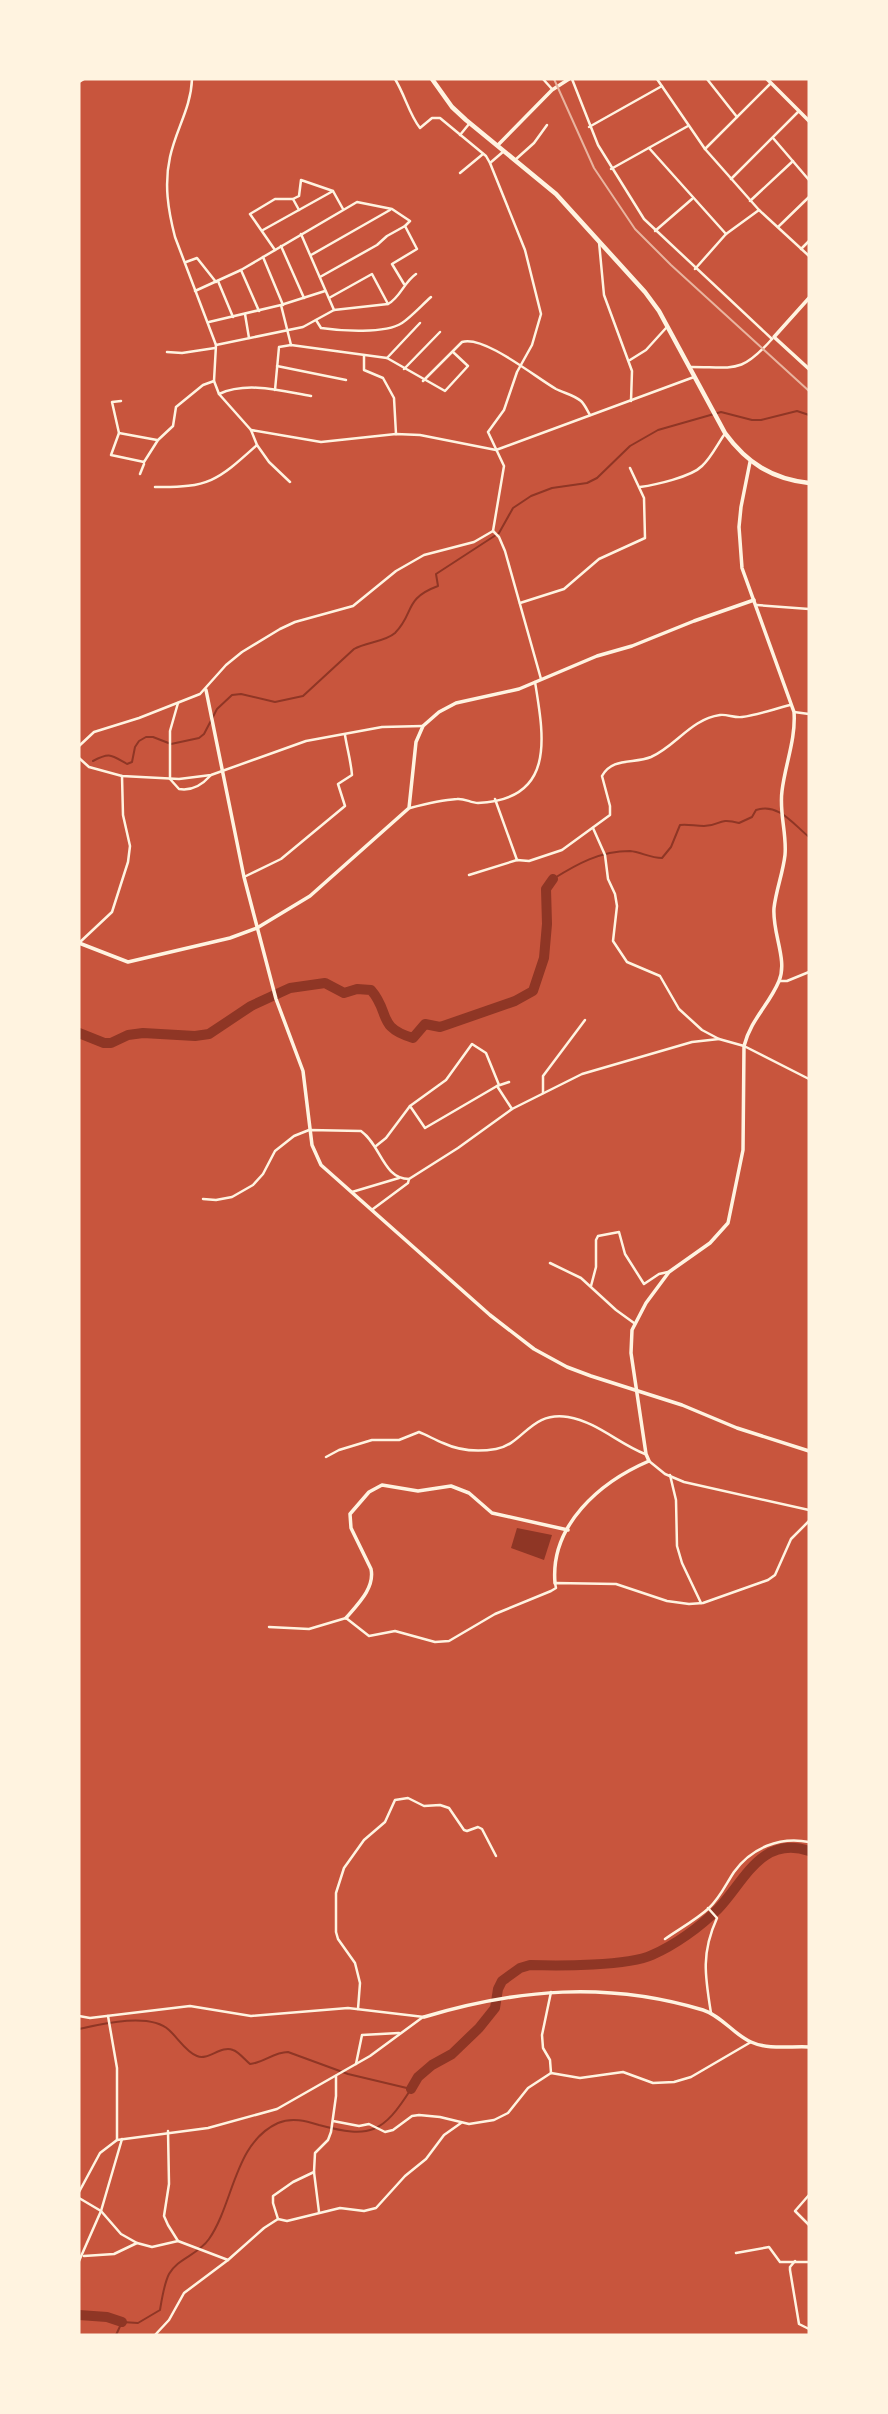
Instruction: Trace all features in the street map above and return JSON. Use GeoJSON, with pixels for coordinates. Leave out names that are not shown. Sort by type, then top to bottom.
{"type":"FeatureCollection","features":[{"type":"Feature","properties":{"kind":"main road"},"geometry":{"type":"LineString","coordinates":[[432,79],[453,107],[470,123],[556,194],[645,292],[659,311],[725,433],[750,462],[780,478],[809,483]]}},
{"type":"Feature","properties":{"kind":"street"},"geometry":{"type":"LineString","coordinates":[[79,82],[84,79]]}},
{"type":"Feature","properties":{"kind":"street"},"geometry":{"type":"LineString","coordinates":[[191,79],[191,95],[170,155],[167,187],[170,220],[217,346],[214,381],[219,394],[251,430],[257,445],[269,462],[290,482]]}},
{"type":"Feature","properties":{"kind":"street"},"geometry":{"type":"LineString","coordinates":[[396,79],[410,107],[413,120],[420,128],[432,118],[440,118],[490,163],[525,250],[540,306],[540,325],[532,345],[520,367],[504,410],[488,432],[503,461],[504,471],[494,532]]}},
{"type":"Feature","properties":{"kind":"street"},"geometry":{"type":"LineString","coordinates":[[543,79],[552,90]]}},
{"type":"Feature","properties":{"kind":"street"},"geometry":{"type":"LineString","coordinates":[[498,145],[552,90],[571,79],[589,127],[611,169],[644,219],[695,269],[809,369]]}},
{"type":"Feature","properties":{"kind":"street"},"geometry":{"type":"LineString","coordinates":[[657,79],[705,149],[750,201],[809,256]]}},
{"type":"Feature","properties":{"kind":"street"},"geometry":{"type":"LineString","coordinates":[[707,79],[737,117]]}},
{"type":"Feature","properties":{"kind":"street"},"geometry":{"type":"LineString","coordinates":[[767,79],[809,121]]}},
{"type":"Feature","properties":{"kind":"street"},"geometry":{"type":"LineString","coordinates":[[705,149],[771,83]]}},
{"type":"Feature","properties":{"kind":"street"},"geometry":{"type":"LineString","coordinates":[[589,127],[663,86]]}},
{"type":"Feature","properties":{"kind":"street"},"geometry":{"type":"LineString","coordinates":[[731,179],[799,111]]}},
{"type":"Feature","properties":{"kind":"street"},"geometry":{"type":"LineString","coordinates":[[460,135],[470,123]]}},
{"type":"Feature","properties":{"kind":"street"},"geometry":{"type":"LineString","coordinates":[[515,160],[534,143],[547,125]]}},
{"type":"Feature","properties":{"kind":"street"},"geometry":{"type":"LineString","coordinates":[[611,169],[688,126]]}},
{"type":"Feature","properties":{"kind":"street"},"geometry":{"type":"LineString","coordinates":[[774,138],[809,180]]}},
{"type":"Feature","properties":{"kind":"street"},"geometry":{"type":"LineString","coordinates":[[649,148],[726,234]]}},
{"type":"Feature","properties":{"kind":"street"},"geometry":{"type":"LineString","coordinates":[[490,163],[505,151]]}},
{"type":"Feature","properties":{"kind":"street"},"geometry":{"type":"LineString","coordinates":[[460,173],[483,154]]}},
{"type":"Feature","properties":{"kind":"street"},"geometry":{"type":"LineString","coordinates":[[750,201],[793,161]]}},
{"type":"Feature","properties":{"kind":"street"},"geometry":{"type":"LineString","coordinates":[[275,250],[250,214],[275,200],[299,196],[301,180],[333,191],[343,209]]}},
{"type":"Feature","properties":{"kind":"street"},"geometry":{"type":"LineString","coordinates":[[263,230],[333,191]]}},
{"type":"Feature","properties":{"kind":"street"},"geometry":{"type":"LineString","coordinates":[[778,227],[809,197]]}},
{"type":"Feature","properties":{"kind":"street"},"geometry":{"type":"LineString","coordinates":[[655,231],[693,198]]}},
{"type":"Feature","properties":{"kind":"street"},"geometry":{"type":"LineString","coordinates":[[293,199],[299,210]]}},
{"type":"Feature","properties":{"kind":"street"},"geometry":{"type":"LineString","coordinates":[[195,291],[241,270],[357,202],[392,209],[410,221],[377,245],[320,277]]}},
{"type":"Feature","properties":{"kind":"street"},"geometry":{"type":"LineString","coordinates":[[311,255],[392,209]]}},
{"type":"Feature","properties":{"kind":"street"},"geometry":{"type":"LineString","coordinates":[[695,269],[726,234],[759,210]]}},
{"type":"Feature","properties":{"kind":"street"},"geometry":{"type":"LineString","coordinates":[[404,284],[392,264],[417,248],[405,226]]}},
{"type":"Feature","properties":{"kind":"street"},"geometry":{"type":"LineString","coordinates":[[301,234],[334,310]]}},
{"type":"Feature","properties":{"kind":"street"},"geometry":{"type":"LineString","coordinates":[[801,249],[809,241]]}},
{"type":"Feature","properties":{"kind":"street"},"geometry":{"type":"LineString","coordinates":[[599,242],[604,295],[630,360],[631,402]]}},
{"type":"Feature","properties":{"kind":"street"},"geometry":{"type":"LineString","coordinates":[[281,246],[304,299]]}},
{"type":"Feature","properties":{"kind":"street"},"geometry":{"type":"LineString","coordinates":[[263,257],[282,305],[291,345]]}},
{"type":"Feature","properties":{"kind":"street"},"geometry":{"type":"LineString","coordinates":[[185,263],[197,258],[217,282],[233,317]]}},
{"type":"Feature","properties":{"kind":"street"},"geometry":{"type":"LineString","coordinates":[[241,270],[258,311]]}},
{"type":"Feature","properties":{"kind":"street"},"geometry":{"type":"LineString","coordinates":[[328,298],[372,274],[388,304]]}},
{"type":"Feature","properties":{"kind":"street"},"geometry":{"type":"LineString","coordinates":[[167,352],[182,353],[303,327],[334,310],[388,304],[416,274]]}},
{"type":"Feature","properties":{"kind":"street"},"geometry":{"type":"LineString","coordinates":[[209,322],[282,305],[326,291]]}},
{"type":"Feature","properties":{"kind":"street"},"geometry":{"type":"LineString","coordinates":[[316,320],[321,328],[380,329],[402,323],[431,297]]}},
{"type":"Feature","properties":{"kind":"street"},"geometry":{"type":"LineString","coordinates":[[690,367],[741,366],[753,359],[809,298]]}},
{"type":"Feature","properties":{"kind":"street"},"geometry":{"type":"LineString","coordinates":[[245,314],[249,338]]}},
{"type":"Feature","properties":{"kind":"street"},"geometry":{"type":"LineString","coordinates":[[387,358],[420,323]]}},
{"type":"Feature","properties":{"kind":"street"},"geometry":{"type":"LineString","coordinates":[[630,360],[646,350],[668,327]]}},
{"type":"Feature","properties":{"kind":"street"},"geometry":{"type":"LineString","coordinates":[[404,369],[440,332]]}},
{"type":"Feature","properties":{"kind":"street"},"geometry":{"type":"LineString","coordinates":[[424,381],[462,342],[471,340],[498,352],[561,392],[577,398],[584,403],[590,415]]}},
{"type":"Feature","properties":{"kind":"street"},"geometry":{"type":"LineString","coordinates":[[275,390],[279,347],[291,345],[387,358],[444,391],[468,366],[453,352]]}},
{"type":"Feature","properties":{"kind":"street"},"geometry":{"type":"LineString","coordinates":[[364,356],[364,370],[383,378],[394,398],[396,434]]}},
{"type":"Feature","properties":{"kind":"street"},"geometry":{"type":"LineString","coordinates":[[805,365],[809,360]]}},
{"type":"Feature","properties":{"kind":"street"},"geometry":{"type":"LineString","coordinates":[[277,366],[346,380]]}},
{"type":"Feature","properties":{"kind":"street"},"geometry":{"type":"LineString","coordinates":[[251,430],[321,442],[396,434],[421,435],[496,450],[695,377]]}},
{"type":"Feature","properties":{"kind":"street"},"geometry":{"type":"LineString","coordinates":[[140,474],[158,440],[173,426],[176,407],[203,385],[214,381]]}},
{"type":"Feature","properties":{"kind":"street"},"geometry":{"type":"LineString","coordinates":[[219,394],[229,389],[244,388],[311,396]]}},
{"type":"Feature","properties":{"kind":"street"},"geometry":{"type":"LineString","coordinates":[[121,401],[112,402],[119,433],[111,455],[144,462]]}},
{"type":"Feature","properties":{"kind":"street"},"geometry":{"type":"LineString","coordinates":[[119,433],[158,440]]}},
{"type":"Feature","properties":{"kind":"street"},"geometry":{"type":"LineString","coordinates":[[640,487],[660,485],[702,467],[725,433]]}},
{"type":"Feature","properties":{"kind":"street"},"geometry":{"type":"LineString","coordinates":[[155,487],[191,486],[215,479],[228,472],[257,445]]}},
{"type":"Feature","properties":{"kind":"street"},"geometry":{"type":"LineString","coordinates":[[750,462],[739,527],[742,568],[794,712],[795,724],[782,793],[785,852],[773,926],[783,966],[779,981],[748,1030],[744,1046],[743,1150],[728,1223],[710,1243],[668,1272],[634,1324],[630,1342],[646,1454],[655,1468],[684,1482],[809,1510]]}},
{"type":"Feature","properties":{"kind":"street"},"geometry":{"type":"LineString","coordinates":[[520,603],[564,589],[599,559],[645,538],[645,511],[640,487],[630,468]]}},
{"type":"Feature","properties":{"kind":"street"},"geometry":{"type":"LineString","coordinates":[[494,532],[499,537],[541,679]]}},
{"type":"Feature","properties":{"kind":"street"},"geometry":{"type":"LineString","coordinates":[[79,746],[94,732],[178,703],[206,690],[234,659],[280,629],[295,622],[352,606],[396,571],[418,558],[436,550],[474,542],[494,532]]}},
{"type":"Feature","properties":{"kind":"street"},"geometry":{"type":"LineString","coordinates":[[409,808],[416,742],[423,726],[439,712],[456,703],[519,689],[597,656],[755,602],[809,609]]}},
{"type":"Feature","properties":{"kind":"street"},"geometry":{"type":"LineString","coordinates":[[122,776],[123,815],[130,846],[128,862],[112,912],[79,943],[128,962],[230,938],[257,928],[310,896],[409,808],[460,798],[477,803],[516,795],[530,783],[543,745],[535,682]]}},
{"type":"Feature","properties":{"kind":"street"},"geometry":{"type":"LineString","coordinates":[[206,690],[244,877],[276,999],[303,1071],[309,1130],[321,1165],[490,1314],[534,1349],[567,1367],[809,1451]]}},
{"type":"Feature","properties":{"kind":"street"},"geometry":{"type":"LineString","coordinates":[[178,703],[170,730],[170,779],[174,786],[184,790],[196,787],[221,770],[306,741],[382,727],[423,726]]}},
{"type":"Feature","properties":{"kind":"street"},"geometry":{"type":"LineString","coordinates":[[469,875],[562,850],[610,815],[602,776],[613,764],[652,756],[676,741],[692,725],[720,715],[745,716],[791,705]]}},
{"type":"Feature","properties":{"kind":"street"},"geometry":{"type":"LineString","coordinates":[[794,712],[809,714]]}},
{"type":"Feature","properties":{"kind":"street"},"geometry":{"type":"LineString","coordinates":[[244,877],[281,859],[345,806],[338,784],[353,772],[348,760],[345,734]]}},
{"type":"Feature","properties":{"kind":"street"},"geometry":{"type":"LineString","coordinates":[[79,758],[89,767],[122,776],[170,779],[211,775]]}},
{"type":"Feature","properties":{"kind":"street"},"geometry":{"type":"LineString","coordinates":[[495,799],[517,860]]}},
{"type":"Feature","properties":{"kind":"street"},"geometry":{"type":"LineString","coordinates":[[593,828],[605,855],[608,878],[617,906],[613,941],[626,962],[660,976],[679,1009],[702,1030],[719,1039],[744,1046],[809,1079]]}},
{"type":"Feature","properties":{"kind":"street"},"geometry":{"type":"LineString","coordinates":[[779,981],[787,981],[809,972]]}},
{"type":"Feature","properties":{"kind":"street"},"geometry":{"type":"LineString","coordinates":[[543,1093],[543,1076],[585,1020]]}},
{"type":"Feature","properties":{"kind":"street"},"geometry":{"type":"LineString","coordinates":[[373,1209],[408,1183],[409,1179],[512,1110],[543,1093],[582,1074],[702,1040],[719,1039]]}},
{"type":"Feature","properties":{"kind":"street"},"geometry":{"type":"LineString","coordinates":[[376,1146],[386,1138],[410,1106],[446,1080],[472,1044],[486,1053],[498,1085],[512,1110]]}},
{"type":"Feature","properties":{"kind":"street"},"geometry":{"type":"LineString","coordinates":[[410,1106],[425,1128],[498,1085],[509,1082]]}},
{"type":"Feature","properties":{"kind":"street"},"geometry":{"type":"LineString","coordinates":[[203,1199],[232,1197],[253,1185],[263,1174],[275,1151],[294,1136],[309,1130],[361,1131],[376,1146],[387,1167],[399,1178]]}},
{"type":"Feature","properties":{"kind":"street"},"geometry":{"type":"LineString","coordinates":[[352,1192],[399,1178],[409,1179]]}},
{"type":"Feature","properties":{"kind":"street"},"geometry":{"type":"LineString","coordinates":[[591,1286],[596,1267],[598,1236],[619,1232],[625,1254],[644,1284],[659,1274],[668,1272]]}},
{"type":"Feature","properties":{"kind":"street"},"geometry":{"type":"LineString","coordinates":[[550,1263],[582,1278],[634,1324]]}},
{"type":"Feature","properties":{"kind":"street"},"geometry":{"type":"LineString","coordinates":[[326,1457],[372,1440],[399,1440],[419,1432],[462,1451],[495,1449],[503,1447],[538,1421],[556,1416],[569,1417],[612,1434],[634,1450],[646,1454]]}},
{"type":"Feature","properties":{"kind":"street"},"geometry":{"type":"LineString","coordinates":[[346,1618],[369,1636],[395,1631],[435,1642],[449,1641],[495,1614],[551,1591],[556,1588],[556,1552],[581,1508],[617,1477],[649,1461]]}},
{"type":"Feature","properties":{"kind":"street"},"geometry":{"type":"LineString","coordinates":[[670,1475],[676,1500],[677,1546],[701,1603]]}},
{"type":"Feature","properties":{"kind":"street"},"geometry":{"type":"LineString","coordinates":[[268,1627],[310,1629],[346,1618],[367,1592],[372,1576],[351,1528],[350,1514],[375,1487],[391,1485],[418,1491],[451,1486],[469,1493],[492,1513],[568,1530]]}},
{"type":"Feature","properties":{"kind":"street"},"geometry":{"type":"LineString","coordinates":[[555,1583],[616,1584],[674,1603],[701,1603],[768,1580],[775,1575],[791,1539],[809,1521]]}},
{"type":"Feature","properties":{"kind":"street"},"geometry":{"type":"LineString","coordinates":[[359,2009],[360,1983],[355,1963],[338,1940],[336,1932],[336,1893],[344,1868],[364,1840],[385,1822],[395,1800],[408,1798],[424,1806],[440,1805],[449,1808],[464,1830],[478,1827],[482,1829],[496,1856]]}},
{"type":"Feature","properties":{"kind":"street"},"geometry":{"type":"LineString","coordinates":[[665,1939],[709,1909],[741,1863],[759,1849],[781,1841],[809,1842]]}},
{"type":"Feature","properties":{"kind":"street"},"geometry":{"type":"LineString","coordinates":[[709,1909],[716,1917],[706,1948],[704,1966],[711,2012]]}},
{"type":"Feature","properties":{"kind":"street"},"geometry":{"type":"LineString","coordinates":[[551,2073],[550,2060],[543,2048],[541,2035],[552,1991]]}},
{"type":"Feature","properties":{"kind":"street"},"geometry":{"type":"LineString","coordinates":[[79,2016],[108,2017],[190,2006],[251,2016],[359,2009],[424,2017],[499,1999],[552,1991],[626,1994],[711,2012],[751,2042],[770,2046],[809,2046]]}},
{"type":"Feature","properties":{"kind":"street"},"geometry":{"type":"LineString","coordinates":[[108,2017],[117,2067],[117,2140]]}},
{"type":"Feature","properties":{"kind":"street"},"geometry":{"type":"LineString","coordinates":[[80,2189],[100,2153],[117,2140],[208,2128],[277,2109],[337,2076],[388,2044],[424,2017]]}},
{"type":"Feature","properties":{"kind":"street"},"geometry":{"type":"LineString","coordinates":[[356,2064],[362,2035],[401,2033]]}},
{"type":"Feature","properties":{"kind":"street"},"geometry":{"type":"LineString","coordinates":[[333,2122],[373,2126],[380,2131],[389,2132],[412,2116],[419,2115],[461,2123],[480,2123],[508,2113],[528,2088],[551,2073],[580,2078],[616,2072],[653,2083],[674,2082],[691,2077],[751,2042]]}},
{"type":"Feature","properties":{"kind":"street"},"geometry":{"type":"LineString","coordinates":[[319,2212],[314,2172],[315,2152],[328,2140],[331,2132],[337,2076]]}},
{"type":"Feature","properties":{"kind":"street"},"geometry":{"type":"LineString","coordinates":[[278,2218],[287,2221],[340,2208],[364,2211],[376,2208],[405,2176],[426,2159],[444,2135],[461,2123]]}},
{"type":"Feature","properties":{"kind":"street"},"geometry":{"type":"LineString","coordinates":[[168,2132],[169,2184],[164,2216],[178,2241]]}},
{"type":"Feature","properties":{"kind":"street"},"geometry":{"type":"LineString","coordinates":[[79,2261],[101,2211],[122,2138]]}},
{"type":"Feature","properties":{"kind":"street"},"geometry":{"type":"LineString","coordinates":[[278,2218],[273,2203],[274,2196],[293,2182],[314,2172]]}},
{"type":"Feature","properties":{"kind":"street"},"geometry":{"type":"LineString","coordinates":[[809,2195],[795,2211],[809,2225]]}},
{"type":"Feature","properties":{"kind":"street"},"geometry":{"type":"LineString","coordinates":[[79,2198],[101,2211],[121,2234],[137,2243],[152,2247],[178,2241],[228,2260]]}},
{"type":"Feature","properties":{"kind":"street"},"geometry":{"type":"LineString","coordinates":[[155,2335],[169,2320],[184,2293],[278,2218]]}},
{"type":"Feature","properties":{"kind":"street"},"geometry":{"type":"LineString","coordinates":[[82,2256],[114,2254],[137,2243]]}},
{"type":"Feature","properties":{"kind":"street"},"geometry":{"type":"LineString","coordinates":[[736,2253],[769,2247],[780,2262],[809,2262]]}},
{"type":"Feature","properties":{"kind":"street"},"geometry":{"type":"LineString","coordinates":[[795,2261],[790,2270],[799,2324],[809,2329]]}},
{"type":"Feature","properties":{"kind":"shaded area"},"geometry":{"type":"Polygon","coordinates":[[[517,1528],[552,1535],[544,1560],[511,1548],[517,1528]]]}},
{"type":"Feature","properties":{"kind":"waterway"},"geometry":{"type":"LineString","coordinates":[[93,761],[107,756],[127,764],[132,762],[135,747],[146,737],[171,744],[199,738],[204,734],[217,709],[232,695],[241,694],[275,702],[303,696],[354,649],[395,633],[414,601],[438,586],[436,574],[499,533],[513,508],[531,496],[552,488],[587,483],[597,478],[630,446],[658,430],[721,412],[752,420],[797,411],[809,415]]}},
{"type":"Feature","properties":{"kind":"waterway"},"geometry":{"type":"LineString","coordinates":[[553,879],[580,864],[609,853],[630,851],[662,858],[671,847],[680,825],[709,826],[723,821],[739,823],[752,817],[756,810],[772,809],[778,812],[809,837]]}},
{"type":"Feature","properties":{"kind":"waterway"},"geometry":{"type":"LineString","coordinates":[[79,1033],[104,1043],[143,1033],[195,1036],[209,1034],[251,1006],[290,988],[325,983],[344,993],[357,989],[371,990],[389,1024],[401,1034],[413,1038],[425,1024],[440,1027],[515,1001],[533,991],[544,958],[546,889],[553,879]]}},
{"type":"Feature","properties":{"kind":"waterway"},"geometry":{"type":"LineString","coordinates":[[411,2089],[418,2077],[452,2054],[479,2028],[495,2008],[502,1981],[520,1968],[530,1965],[610,1963],[652,1955],[678,1941],[711,1916],[755,1864],[766,1855],[792,1848],[809,1851]]}},
{"type":"Feature","properties":{"kind":"waterway"},"geometry":{"type":"LineString","coordinates":[[79,2029],[125,2021],[150,2022],[169,2030],[197,2056],[228,2049],[237,2052],[250,2064],[288,2052],[348,2074],[411,2089],[392,2115],[374,2129],[351,2131],[294,2120],[283,2121],[263,2132],[243,2159],[209,2239],[169,2274],[160,2310],[138,2323],[122,2322],[116,2335]]}},
{"type":"Feature","properties":{"kind":"waterway"},"geometry":{"type":"LineString","coordinates":[[79,2315],[107,2317],[122,2322]]}},
{"type":"Feature","properties":{"kind":"railway"},"geometry":{"type":"LineString","coordinates":[[554,79],[594,168],[635,229],[809,391]]}}]}
